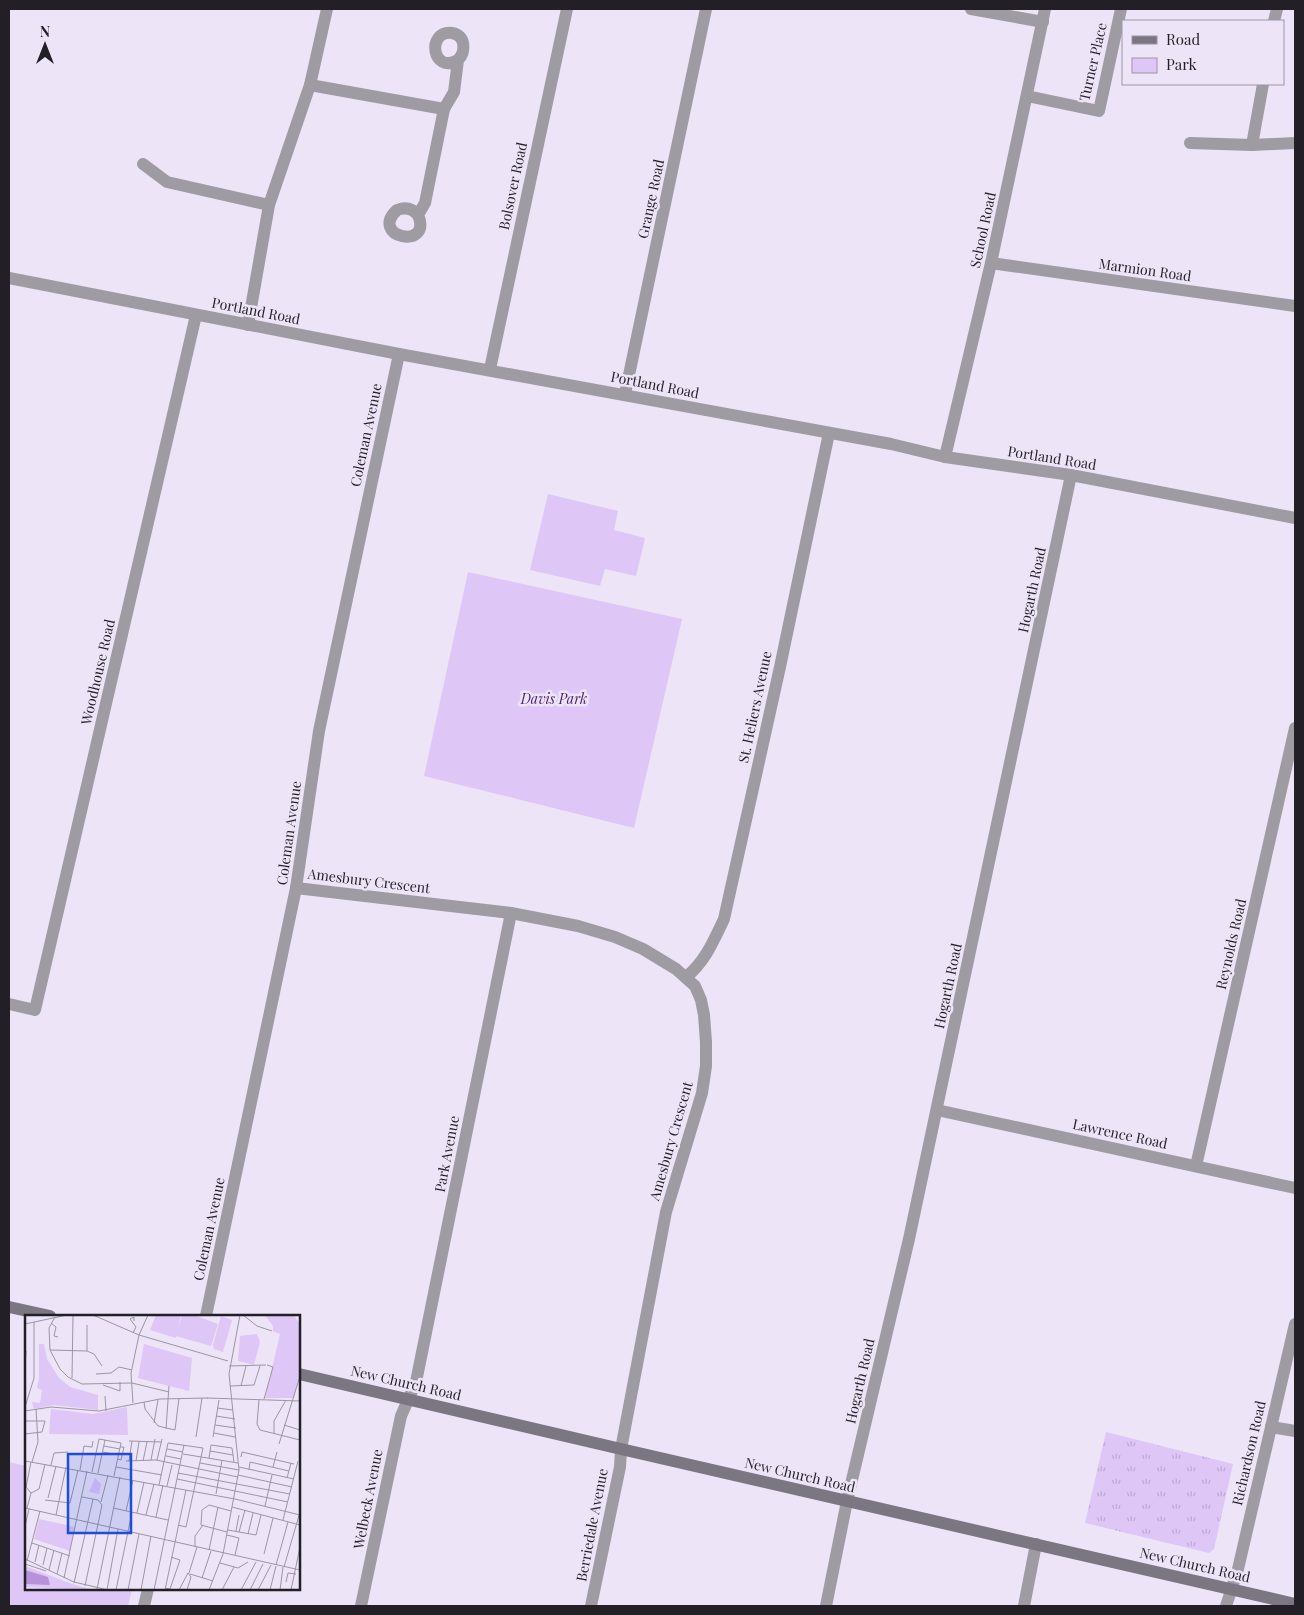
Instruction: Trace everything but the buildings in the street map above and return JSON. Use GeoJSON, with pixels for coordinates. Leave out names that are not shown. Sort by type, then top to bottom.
{"type":"FeatureCollection","features":[{"type":"Feature","properties":{"kind":"main road"},"geometry":{"type":"LineString","coordinates":[[9,1307],[45,1315]]}},
{"type":"Feature","properties":{"kind":"main road","name":"New Church Road"},"geometry":{"type":"LineString","coordinates":[[300,1374],[1295,1604]]}},
{"type":"Feature","properties":{"kind":"street"},"geometry":{"type":"LineString","coordinates":[[248,325],[269,205],[310,85],[327,9]]}},
{"type":"Feature","properties":{"kind":"street","name":"Bolsover Road"},"geometry":{"type":"LineString","coordinates":[[490,369],[567,9]]}},
{"type":"Feature","properties":{"kind":"street","name":"Grange Road"},"geometry":{"type":"LineString","coordinates":[[625,394],[706,9]]}},
{"type":"Feature","properties":{"kind":"street"},"geometry":{"type":"LineString","coordinates":[[971,9],[1042,22]]}},
{"type":"Feature","properties":{"kind":"street","name":"School Road"},"geometry":{"type":"LineString","coordinates":[[945,457],[991,263],[1045,9]]}},
{"type":"Feature","properties":{"kind":"street","name":"Turner Place"},"geometry":{"type":"LineString","coordinates":[[1027,96],[1099,111],[1121,9]]}},
{"type":"Feature","properties":{"kind":"street"},"geometry":{"type":"LineString","coordinates":[[418,215],[425,203],[444,109],[454,92],[458,60]]}},
{"type":"Feature","properties":{"kind":"street"},"geometry":{"type":"LineString","coordinates":[[310,85],[444,109]]}},
{"type":"Feature","properties":{"kind":"street"},"geometry":{"type":"LineString","coordinates":[[1252,145],[1263,85]]}},
{"type":"Feature","properties":{"kind":"street"},"geometry":{"type":"LineString","coordinates":[[1190,143],[1252,145],[1295,143]]}},
{"type":"Feature","properties":{"kind":"street"},"geometry":{"type":"LineString","coordinates":[[143,164],[167,182],[269,205]]}},
{"type":"Feature","properties":{"kind":"street","name":"Marmion Road"},"geometry":{"type":"LineString","coordinates":[[991,263],[1295,306]]}},
{"type":"Feature","properties":{"kind":"street","name":"Portland Road"},"geometry":{"type":"LineString","coordinates":[[9,278],[398,354],[490,369],[890,444],[945,457],[1071,475],[1295,518]]}},
{"type":"Feature","properties":{"kind":"street","name":"Woodhouse Road"},"geometry":{"type":"LineString","coordinates":[[9,1004],[35,1010],[196,315]]}},
{"type":"Feature","properties":{"kind":"street","name":"Coleman Avenue"},"geometry":{"type":"LineString","coordinates":[[206,1315],[296,888],[319,731],[398,354]]}},
{"type":"Feature","properties":{"kind":"street","name":"St. Heliers Avenue"},"geometry":{"type":"LineString","coordinates":[[686,977],[697,969],[724,919],[780,667],[829,433]]}},
{"type":"Feature","properties":{"kind":"street","name":"Hogarth Road"},"geometry":{"type":"LineString","coordinates":[[826,1606],[847,1501],[909,1239],[937,1110],[1071,475]]}},
{"type":"Feature","properties":{"kind":"street","name":"Reynolds Road"},"geometry":{"type":"LineString","coordinates":[[1196,1166],[1295,728]]}},
{"type":"Feature","properties":{"kind":"street","name":"Amesbury Crescent"},"geometry":{"type":"LineString","coordinates":[[296,888],[511,913],[578,926],[615,937],[643,949],[670,965],[695,986],[704,1015],[706,1042],[706,1066],[702,1094],[666,1212],[621,1449]]}},
{"type":"Feature","properties":{"kind":"street","name":"Park Avenue"},"geometry":{"type":"LineString","coordinates":[[408,1399],[416,1382],[511,913]]}},
{"type":"Feature","properties":{"kind":"street","name":"Lawrence Road"},"geometry":{"type":"LineString","coordinates":[[937,1110],[1295,1188]]}},
{"type":"Feature","properties":{"kind":"street","name":"Richardson Road"},"geometry":{"type":"LineString","coordinates":[[1226,1606],[1238,1570],[1295,1324]]}},
{"type":"Feature","properties":{"kind":"street","name":"Welbeck Avenue"},"geometry":{"type":"LineString","coordinates":[[361,1606],[400,1416],[408,1399]]}},
{"type":"Feature","properties":{"kind":"street"},"geometry":{"type":"LineString","coordinates":[[1271,1427],[1295,1431]]}},
{"type":"Feature","properties":{"kind":"street","name":"Berriedale Avenue"},"geometry":{"type":"LineString","coordinates":[[591,1606],[620,1467],[621,1449]]}},
{"type":"Feature","properties":{"kind":"street"},"geometry":{"type":"LineString","coordinates":[[1024,1606],[1036,1544]]}},
{"type":"Feature","properties":{"kind":"street"},"geometry":{"type":"LineString","coordinates":[[144,1606],[148,1590]]}},
{"type":"Feature","properties":{"kind":"green space"},"geometry":{"type":"Polygon","coordinates":[[[548,494],[618,511],[614,530],[645,538],[636,576],[605,569],[600,586],[530,570],[548,494]]]}},
{"type":"Feature","properties":{"kind":"green space","name":"Davis Park"},"geometry":{"type":"Polygon","coordinates":[[[468,572],[682,619],[634,828],[424,776],[468,572]]]}},
{"type":"Feature","properties":{"kind":"green space"},"geometry":{"type":"Polygon","coordinates":[[[1106,1432],[1233,1464],[1214,1549],[1209,1553],[1085,1523],[1106,1432]]]}},
{"type":"Feature","properties":{"kind":"green space"},"geometry":{"type":"Polygon","coordinates":[[[9,1462],[25,1466],[25,1590],[132,1590],[128,1606],[9,1606],[9,1462]]]}}]}
